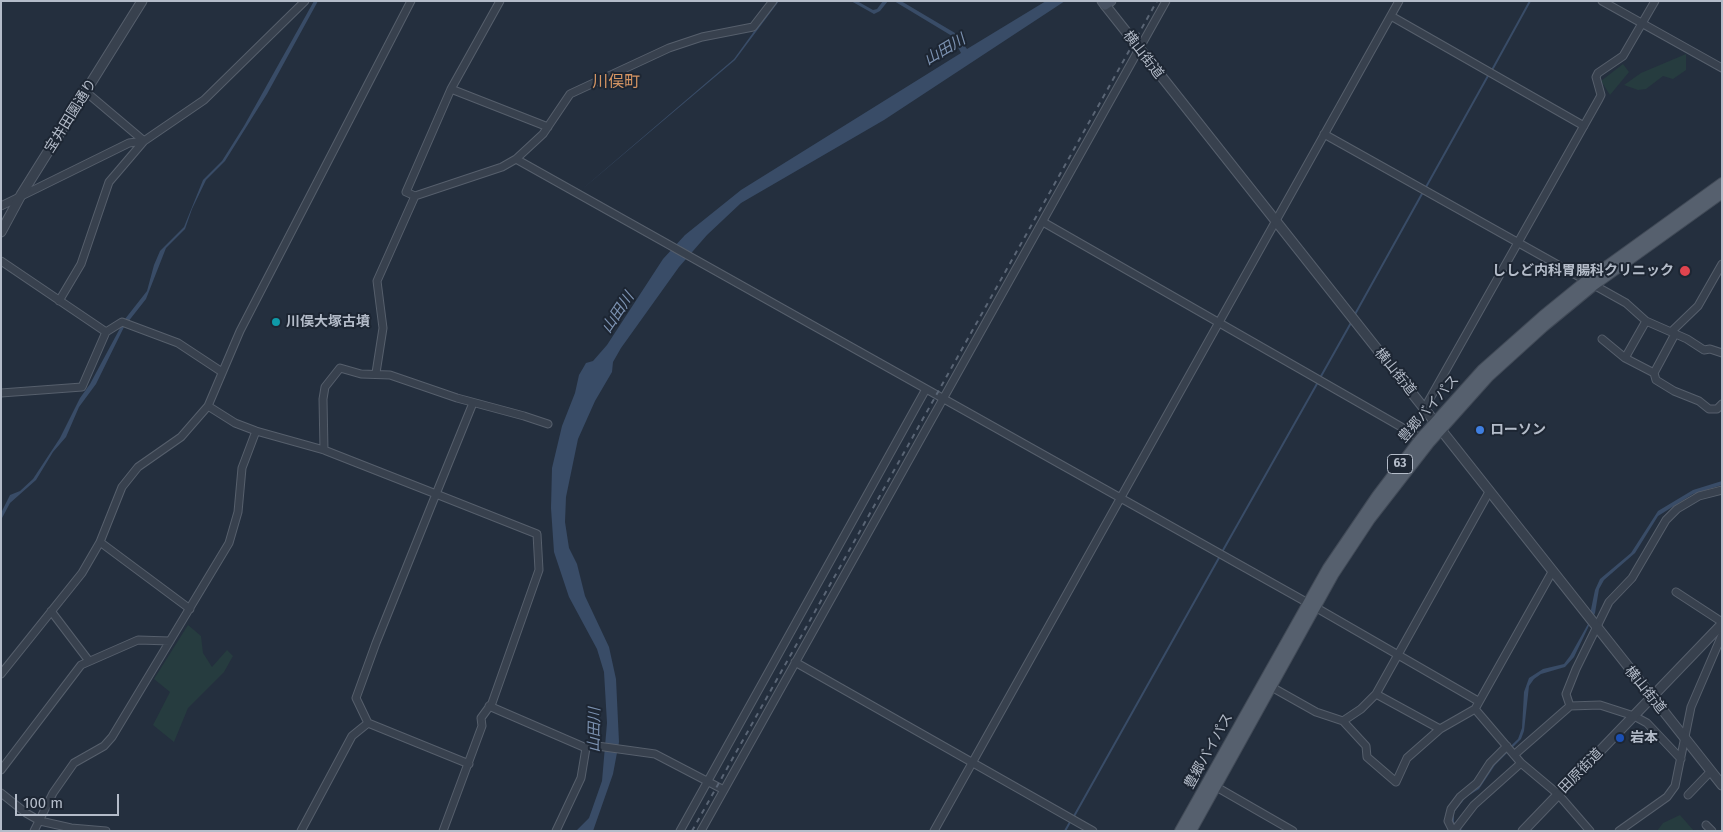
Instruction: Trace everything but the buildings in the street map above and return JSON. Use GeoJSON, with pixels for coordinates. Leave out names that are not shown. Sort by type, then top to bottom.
{"type":"FeatureCollection","features":[{"type":"Feature","properties":{"kind":"main road","name":"豊郷バイパス"},"geometry":{"type":"LineString","coordinates":[[1180,831],[1211,784],[1311,605],[1425,440],[1489,376],[1590,283],[1722,183]]}},
{"type":"Feature","properties":{"kind":"main road","name":"豊郷バイパス"},"geometry":{"type":"LineString","coordinates":[[1590,283],[1722,194]]}},
{"type":"Feature","properties":{"kind":"main road","name":"豊郷バイパス"},"geometry":{"type":"LineString","coordinates":[[1191,831],[1211,784]]}},
{"type":"Feature","properties":{"kind":"street","name":"宝井田園通り"},"geometry":{"type":"LineString","coordinates":[[1,232],[21,195],[142,1]]}},
{"type":"Feature","properties":{"kind":"street"},"geometry":{"type":"LineString","coordinates":[[59,301],[81,264],[108,182],[144,141],[204,100],[305,1]]}},
{"type":"Feature","properties":{"kind":"street"},"geometry":{"type":"LineString","coordinates":[[1,674],[82,573],[100,542],[122,487],[138,466],[181,437],[208,406],[240,331],[411,1]]}},
{"type":"Feature","properties":{"kind":"street"},"geometry":{"type":"LineString","coordinates":[[500,1],[451,89],[406,192],[415,196],[502,167],[516,160],[548,127],[570,94],[669,48],[702,37],[753,27],[773,1]]}},
{"type":"Feature","properties":{"kind":"street"},"geometry":{"type":"LineString","coordinates":[[701,831],[1166,1]]}},
{"type":"Feature","properties":{"kind":"street"},"geometry":{"type":"LineString","coordinates":[[934,831],[1221,323],[1275,222],[1399,1]]}},
{"type":"Feature","properties":{"kind":"street"},"geometry":{"type":"LineString","coordinates":[[1602,1],[1722,68]]}},
{"type":"Feature","properties":{"kind":"street"},"geometry":{"type":"LineString","coordinates":[[1424,409],[1601,95],[1596,77],[1598,73],[1623,56],[1655,1]]}},
{"type":"Feature","properties":{"kind":"street","name":"横山街道"},"geometry":{"type":"LineString","coordinates":[[1106,3],[1139,50],[1438,426],[1651,698],[1722,785]]}},
{"type":"Feature","properties":{"kind":"street"},"geometry":{"type":"LineString","coordinates":[[1391,16],[1584,126]]}},
{"type":"Feature","properties":{"kind":"street"},"geometry":{"type":"LineString","coordinates":[[451,89],[548,127]]}},
{"type":"Feature","properties":{"kind":"street"},"geometry":{"type":"LineString","coordinates":[[86,92],[144,141]]}},
{"type":"Feature","properties":{"kind":"street"},"geometry":{"type":"LineString","coordinates":[[1324,134],[1626,303],[1646,321],[1704,350],[1710,348],[1722,353]]}},
{"type":"Feature","properties":{"kind":"street"},"geometry":{"type":"LineString","coordinates":[[1,206],[130,143],[144,141]]}},
{"type":"Feature","properties":{"kind":"street"},"geometry":{"type":"LineString","coordinates":[[516,160],[944,398],[1478,701]]}},
{"type":"Feature","properties":{"kind":"street"},"geometry":{"type":"LineString","coordinates":[[376,373],[383,328],[377,281],[415,196]]}},
{"type":"Feature","properties":{"kind":"street"},"geometry":{"type":"LineString","coordinates":[[1043,222],[1425,440]]}},
{"type":"Feature","properties":{"kind":"street"},"geometry":{"type":"LineString","coordinates":[[1,261],[106,332]]}},
{"type":"Feature","properties":{"kind":"street"},"geometry":{"type":"LineString","coordinates":[[1654,374],[1673,333],[1698,306],[1722,264]]}},
{"type":"Feature","properties":{"kind":"street"},"geometry":{"type":"LineString","coordinates":[[1626,358],[1646,321]]}},
{"type":"Feature","properties":{"kind":"street"},"geometry":{"type":"LineString","coordinates":[[1,393],[82,387],[106,332],[122,322],[178,343],[222,372]]}},
{"type":"Feature","properties":{"kind":"street"},"geometry":{"type":"LineString","coordinates":[[1602,339],[1626,358],[1654,374],[1656,380],[1674,391],[1699,401],[1709,409],[1717,409],[1722,404]]}},
{"type":"Feature","properties":{"kind":"street"},"geometry":{"type":"LineString","coordinates":[[324,450],[323,399],[325,387],[340,368],[361,374],[376,373],[390,375],[473,403],[548,424]]}},
{"type":"Feature","properties":{"kind":"street"},"geometry":{"type":"LineString","coordinates":[[680,831],[926,389]]}},
{"type":"Feature","properties":{"kind":"street"},"geometry":{"type":"LineString","coordinates":[[469,764],[368,723],[356,698],[376,643],[473,403]]}},
{"type":"Feature","properties":{"kind":"street"},"geometry":{"type":"LineString","coordinates":[[208,406],[235,423],[256,432],[324,450],[537,534],[539,570],[535,587],[489,706],[481,718],[482,726],[443,831]]}},
{"type":"Feature","properties":{"kind":"street"},"geometry":{"type":"LineString","coordinates":[[34,831],[53,793],[74,763],[104,746],[112,737],[230,543],[238,512],[242,468],[256,432]]}},
{"type":"Feature","properties":{"kind":"street"},"geometry":{"type":"LineString","coordinates":[[1570,706],[1566,694],[1609,602],[1632,578],[1666,520],[1677,509],[1700,496],[1722,490]]}},
{"type":"Feature","properties":{"kind":"street"},"geometry":{"type":"LineString","coordinates":[[1343,721],[1361,710],[1376,694],[1489,492]]}},
{"type":"Feature","properties":{"kind":"street"},"geometry":{"type":"LineString","coordinates":[[100,542],[190,609]]}},
{"type":"Feature","properties":{"kind":"street"},"geometry":{"type":"LineString","coordinates":[[1267,685],[1316,712],[1343,721],[1366,746],[1367,757],[1396,782],[1407,758],[1440,729],[1475,709],[1552,572]]}},
{"type":"Feature","properties":{"kind":"street"},"geometry":{"type":"LineString","coordinates":[[1676,592],[1722,623]]}},
{"type":"Feature","properties":{"kind":"street"},"geometry":{"type":"LineString","coordinates":[[51,611],[88,661]]}},
{"type":"Feature","properties":{"kind":"street","name":"田原街道"},"geometry":{"type":"LineString","coordinates":[[1523,831],[1722,623]]}},
{"type":"Feature","properties":{"kind":"street"},"geometry":{"type":"LineString","coordinates":[[1619,831],[1667,797],[1675,786],[1690,708],[1722,634]]}},
{"type":"Feature","properties":{"kind":"street"},"geometry":{"type":"LineString","coordinates":[[1,770],[81,665],[138,640],[170,641]]}},
{"type":"Feature","properties":{"kind":"street"},"geometry":{"type":"LineString","coordinates":[[795,662],[1093,831]]}},
{"type":"Feature","properties":{"kind":"street"},"geometry":{"type":"LineString","coordinates":[[1376,694],[1440,729]]}},
{"type":"Feature","properties":{"kind":"street"},"geometry":{"type":"LineString","coordinates":[[1514,755],[1570,706],[1600,705],[1634,716],[1647,723],[1681,758]]}},
{"type":"Feature","properties":{"kind":"street"},"geometry":{"type":"LineString","coordinates":[[489,706],[588,746],[655,754],[724,790]]}},
{"type":"Feature","properties":{"kind":"street"},"geometry":{"type":"LineString","coordinates":[[1475,709],[1520,762],[1558,794],[1590,831]]}},
{"type":"Feature","properties":{"kind":"street"},"geometry":{"type":"LineString","coordinates":[[301,831],[352,736],[368,723]]}},
{"type":"Feature","properties":{"kind":"street"},"geometry":{"type":"LineString","coordinates":[[556,831],[581,778],[588,746]]}},
{"type":"Feature","properties":{"kind":"street"},"geometry":{"type":"LineString","coordinates":[[1507,746],[1490,763],[1477,784],[1460,797],[1451,809],[1448,821],[1454,831],[1474,805],[1520,762]]}},
{"type":"Feature","properties":{"kind":"street"},"geometry":{"type":"LineString","coordinates":[[1688,795],[1711,771]]}},
{"type":"Feature","properties":{"kind":"street"},"geometry":{"type":"LineString","coordinates":[[1211,784],[1292,831]]}},
{"type":"Feature","properties":{"kind":"street"},"geometry":{"type":"LineString","coordinates":[[1,794],[26,814],[40,820],[71,828],[106,831]]}},
{"type":"Feature","properties":{"kind":"street"},"geometry":{"type":"LineString","coordinates":[[1706,825],[1712,831]]}},
{"type":"Feature","properties":{"kind":"green space"},"geometry":{"type":"Polygon","coordinates":[[[1686,54],[1686,70],[1673,79],[1663,76],[1646,89],[1638,90],[1624,85],[1641,73],[1686,54]]]}},
{"type":"Feature","properties":{"kind":"green space"},"geometry":{"type":"Polygon","coordinates":[[[1623,64],[1629,72],[1610,95],[1601,81],[1623,64]]]}},
{"type":"Feature","properties":{"kind":"green space"},"geometry":{"type":"Polygon","coordinates":[[[188,625],[201,636],[203,653],[212,667],[227,650],[233,656],[224,672],[188,708],[174,742],[153,725],[170,692],[154,679],[188,625]]]}},
{"type":"Feature","properties":{"kind":"green space"},"geometry":{"type":"Polygon","coordinates":[[[1680,815],[1694,831],[1657,831],[1663,823],[1680,815]]]}},
{"type":"Feature","properties":{"kind":"water"},"geometry":{"type":"Polygon","coordinates":[[[314,1],[318,1],[267,94],[225,161],[206,180],[185,229],[166,248],[146,299],[124,327],[96,384],[79,407],[66,437],[53,452],[36,480],[10,503],[1,520],[1,513],[10,495],[20,491],[33,479],[60,438],[80,398],[90,384],[125,319],[147,291],[160,251],[184,227],[203,180],[222,161],[244,126],[314,1]]]}},
{"type":"Feature","properties":{"kind":"water"},"geometry":{"type":"Polygon","coordinates":[[[776,1],[779,1],[735,60],[580,191],[734,59],[776,1]]]}},
{"type":"Feature","properties":{"kind":"water"},"geometry":{"type":"Polygon","coordinates":[[[851,1],[857,1],[873,10],[877,9],[883,1],[888,1],[880,11],[874,14],[851,1]]]}},
{"type":"Feature","properties":{"kind":"water"},"geometry":{"type":"Polygon","coordinates":[[[894,1],[901,1],[955,33],[967,49],[1046,1],[1065,1],[884,120],[741,203],[707,235],[679,267],[621,348],[613,362],[612,372],[595,401],[578,439],[566,497],[565,522],[569,548],[577,564],[585,596],[609,647],[616,679],[619,742],[613,774],[593,831],[576,831],[589,818],[602,781],[607,723],[604,672],[597,649],[569,597],[554,552],[551,508],[552,468],[562,426],[575,393],[579,375],[586,363],[593,361],[607,345],[663,259],[685,235],[741,190],[961,53],[952,36],[894,1]]]}},
{"type":"Feature","properties":{"kind":"water"},"geometry":{"type":"Polygon","coordinates":[[[1722,481],[1722,485],[1693,494],[1658,516],[1635,553],[1604,580],[1599,589],[1595,613],[1574,657],[1565,667],[1541,674],[1529,686],[1524,731],[1521,739],[1495,765],[1479,789],[1466,797],[1454,812],[1454,822],[1463,831],[1458,831],[1452,824],[1451,815],[1456,804],[1479,785],[1492,764],[1518,739],[1522,728],[1524,692],[1529,678],[1543,669],[1564,664],[1570,656],[1588,624],[1595,590],[1600,579],[1631,553],[1658,511],[1693,490],[1722,481]]]}},
{"type":"Feature","properties":{"kind":"waterway"},"geometry":{"type":"LineString","coordinates":[[1492,70],[1530,1]]}},
{"type":"Feature","properties":{"kind":"waterway"},"geometry":{"type":"LineString","coordinates":[[1426,187],[1489,74]]}},
{"type":"Feature","properties":{"kind":"waterway"},"geometry":{"type":"LineString","coordinates":[[1354,316],[1423,192]]}},
{"type":"Feature","properties":{"kind":"waterway"},"geometry":{"type":"LineString","coordinates":[[1320,378],[1352,321]]}},
{"type":"Feature","properties":{"kind":"waterway"},"geometry":{"type":"LineString","coordinates":[[1222,552],[1318,382]]}},
{"type":"Feature","properties":{"kind":"waterway"},"geometry":{"type":"LineString","coordinates":[[1073,818],[1220,556]]}},
{"type":"Feature","properties":{"kind":"waterway"},"geometry":{"type":"LineString","coordinates":[[1065,831],[1070,822]]}},
{"type":"Feature","properties":{"kind":"railway"},"geometry":{"type":"LineString","coordinates":[[692,831],[1157,1]]}},
{"type":"Feature","properties":{"kind":"place","name":"ししど内科胃腸科クリニック"},"geometry":{"type":"Point","coordinates":[1685,271]}},
{"type":"Feature","properties":{"kind":"place","name":"川俣大塚古墳"},"geometry":{"type":"Point","coordinates":[276,322]}},
{"type":"Feature","properties":{"kind":"place","name":"ローソン"},"geometry":{"type":"Point","coordinates":[1480,430]}},
{"type":"Feature","properties":{"kind":"place","name":"岩本"},"geometry":{"type":"Point","coordinates":[1620,738]}},
{"type":"Feature","properties":{"kind":"district","name":"川俣町"},"geometry":{"type":"Point","coordinates":[616,83]}},
{"type":"Feature","properties":{"kind":"water label","name":"山田川"},"geometry":{"type":"Point","coordinates":[945,50]}},
{"type":"Feature","properties":{"kind":"water label","name":"山田川"},"geometry":{"type":"Point","coordinates":[618,313]}},
{"type":"Feature","properties":{"kind":"water label","name":"山田川"},"geometry":{"type":"Point","coordinates":[595,730]}}]}
